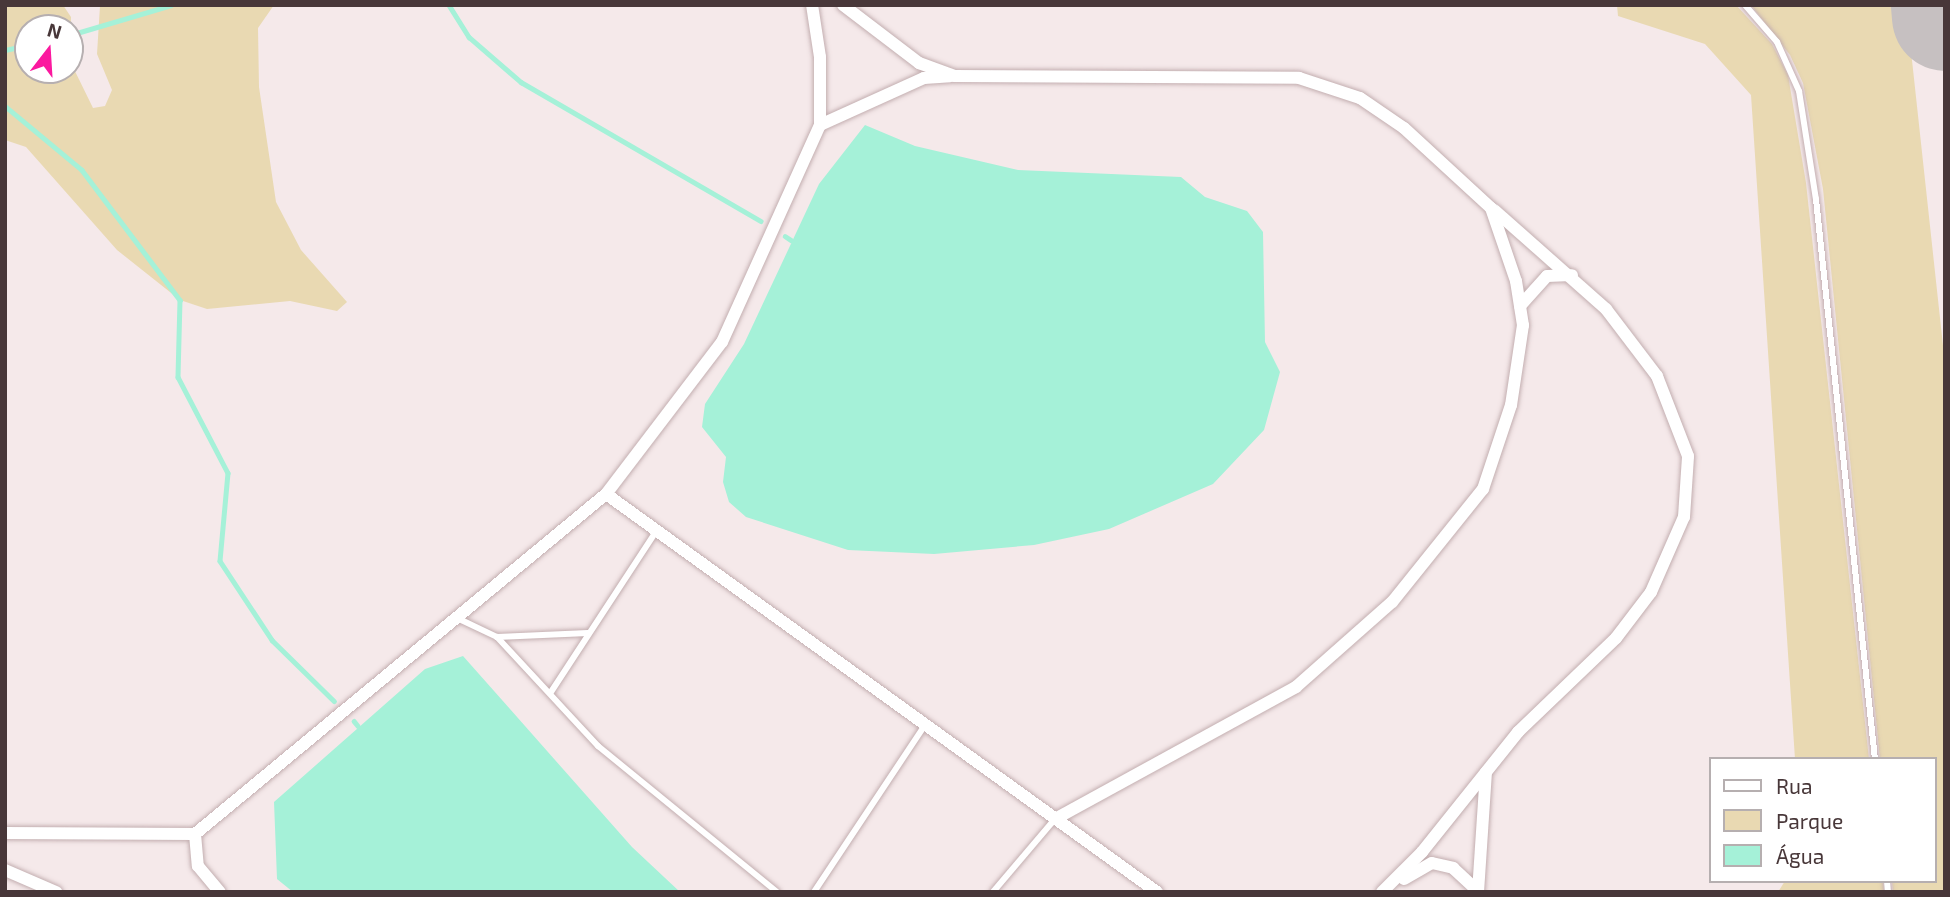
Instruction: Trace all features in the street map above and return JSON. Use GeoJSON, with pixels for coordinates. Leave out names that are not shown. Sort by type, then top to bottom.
{"type":"FeatureCollection","features":[{"type":"Feature","properties":{"kind":"street"},"geometry":{"type":"LineString","coordinates":[[5,834],[195,835],[606,494],[722,342],[820,125],[820,57],[812,5]]}},
{"type":"Feature","properties":{"kind":"street"},"geometry":{"type":"LineString","coordinates":[[843,5],[919,63],[954,76]]}},
{"type":"Feature","properties":{"kind":"street"},"geometry":{"type":"LineString","coordinates":[[820,125],[924,78],[1299,78],[1378,110],[1572,275],[1657,376],[1688,456],[1685,517],[1651,592],[1616,638],[1546,702],[1388,889]]}},
{"type":"Feature","properties":{"kind":"street"},"geometry":{"type":"LineString","coordinates":[[1055,819],[1296,687],[1392,602],[1483,489],[1511,405],[1523,325],[1520,306],[1491,208]]}},
{"type":"Feature","properties":{"kind":"street"},"geometry":{"type":"LineString","coordinates":[[1520,306],[1547,276],[1572,275]]}},
{"type":"Feature","properties":{"kind":"street"},"geometry":{"type":"LineString","coordinates":[[606,494],[1157,892]]}},
{"type":"Feature","properties":{"kind":"street"},"geometry":{"type":"LineString","coordinates":[[1478,892],[1486,772]]}},
{"type":"Feature","properties":{"kind":"street"},"geometry":{"type":"LineString","coordinates":[[195,835],[198,866],[220,892]]}},
{"type":"Feature","properties":{"kind":"street"},"geometry":{"type":"LineString","coordinates":[[1388,889],[1432,863],[1453,868],[1478,892]]}},
{"type":"Feature","properties":{"kind":"street"},"geometry":{"type":"LineString","coordinates":[[5,870],[56,892]]}},
{"type":"Feature","properties":{"kind":"lane"},"geometry":{"type":"LineString","coordinates":[[1745,5],[1776,42],[1799,91],[1816,198],[1875,757]]}},
{"type":"Feature","properties":{"kind":"lane"},"geometry":{"type":"LineString","coordinates":[[551,692],[657,530]]}},
{"type":"Feature","properties":{"kind":"lane"},"geometry":{"type":"LineString","coordinates":[[457,618],[497,637],[551,692],[598,746],[777,892]]}},
{"type":"Feature","properties":{"kind":"lane"},"geometry":{"type":"LineString","coordinates":[[497,637],[588,633]]}},
{"type":"Feature","properties":{"kind":"lane"},"geometry":{"type":"LineString","coordinates":[[814,892],[925,725]]}},
{"type":"Feature","properties":{"kind":"lane"},"geometry":{"type":"LineString","coordinates":[[993,892],[1055,819]]}},
{"type":"Feature","properties":{"kind":"green space"},"geometry":{"type":"Polygon","coordinates":[[[63,5],[69,14],[14,14],[14,84],[81,84],[93,108],[105,106],[112,90],[97,54],[100,6],[274,5],[258,28],[259,87],[276,202],[301,250],[347,302],[337,311],[290,301],[207,309],[180,300],[117,250],[26,147],[5,140],[5,7],[63,5]]]}},
{"type":"Feature","properties":{"kind":"green space"},"geometry":{"type":"Polygon","coordinates":[[[1617,5],[1736,5],[1772,44],[1788,75],[1806,183],[1869,757],[1795,757],[1751,95],[1705,44],[1618,16],[1617,5]]]}},
{"type":"Feature","properties":{"kind":"green space"},"geometry":{"type":"Polygon","coordinates":[[[1751,5],[1906,5],[1945,364],[1945,892],[1893,892],[1892,883],[1936,883],[1936,757],[1880,757],[1823,189],[1803,83],[1790,55],[1751,5]]]}},
{"type":"Feature","properties":{"kind":"green space"},"geometry":{"type":"Polygon","coordinates":[[[1784,883],[1883,883],[1884,892],[1778,892],[1784,883]]]}},
{"type":"Feature","properties":{"kind":"water"},"geometry":{"type":"Polygon","coordinates":[[[865,125],[915,146],[1018,170],[1181,177],[1205,197],[1247,211],[1263,232],[1265,342],[1280,372],[1264,430],[1213,484],[1109,529],[1034,545],[934,554],[848,550],[746,517],[729,502],[723,482],[726,457],[702,427],[705,404],[744,344],[819,184],[865,125]]]}},
{"type":"Feature","properties":{"kind":"water"},"geometry":{"type":"Polygon","coordinates":[[[463,656],[632,847],[680,892],[293,892],[277,879],[274,802],[425,669],[463,656]]]}},
{"type":"Feature","properties":{"kind":"waterway"},"geometry":{"type":"LineString","coordinates":[[84,31],[171,5]]}},
{"type":"Feature","properties":{"kind":"waterway"},"geometry":{"type":"LineString","coordinates":[[449,5],[469,37],[521,82],[761,221]]}},
{"type":"Feature","properties":{"kind":"waterway"},"geometry":{"type":"LineString","coordinates":[[5,50],[14,48]]}},
{"type":"Feature","properties":{"kind":"waterway"},"geometry":{"type":"LineString","coordinates":[[5,106],[82,170],[180,300],[178,377],[228,473],[220,561],[272,640],[334,701]]}},
{"type":"Feature","properties":{"kind":"waterway"},"geometry":{"type":"LineString","coordinates":[[785,236],[791,240]]}},
{"type":"Feature","properties":{"kind":"waterway"},"geometry":{"type":"LineString","coordinates":[[354,721],[358,726]]}},
{"type":"Feature","properties":{"kind":"runway"},"geometry":{"type":"LineString","coordinates":[[1944,5],[1945,17]]}}]}
